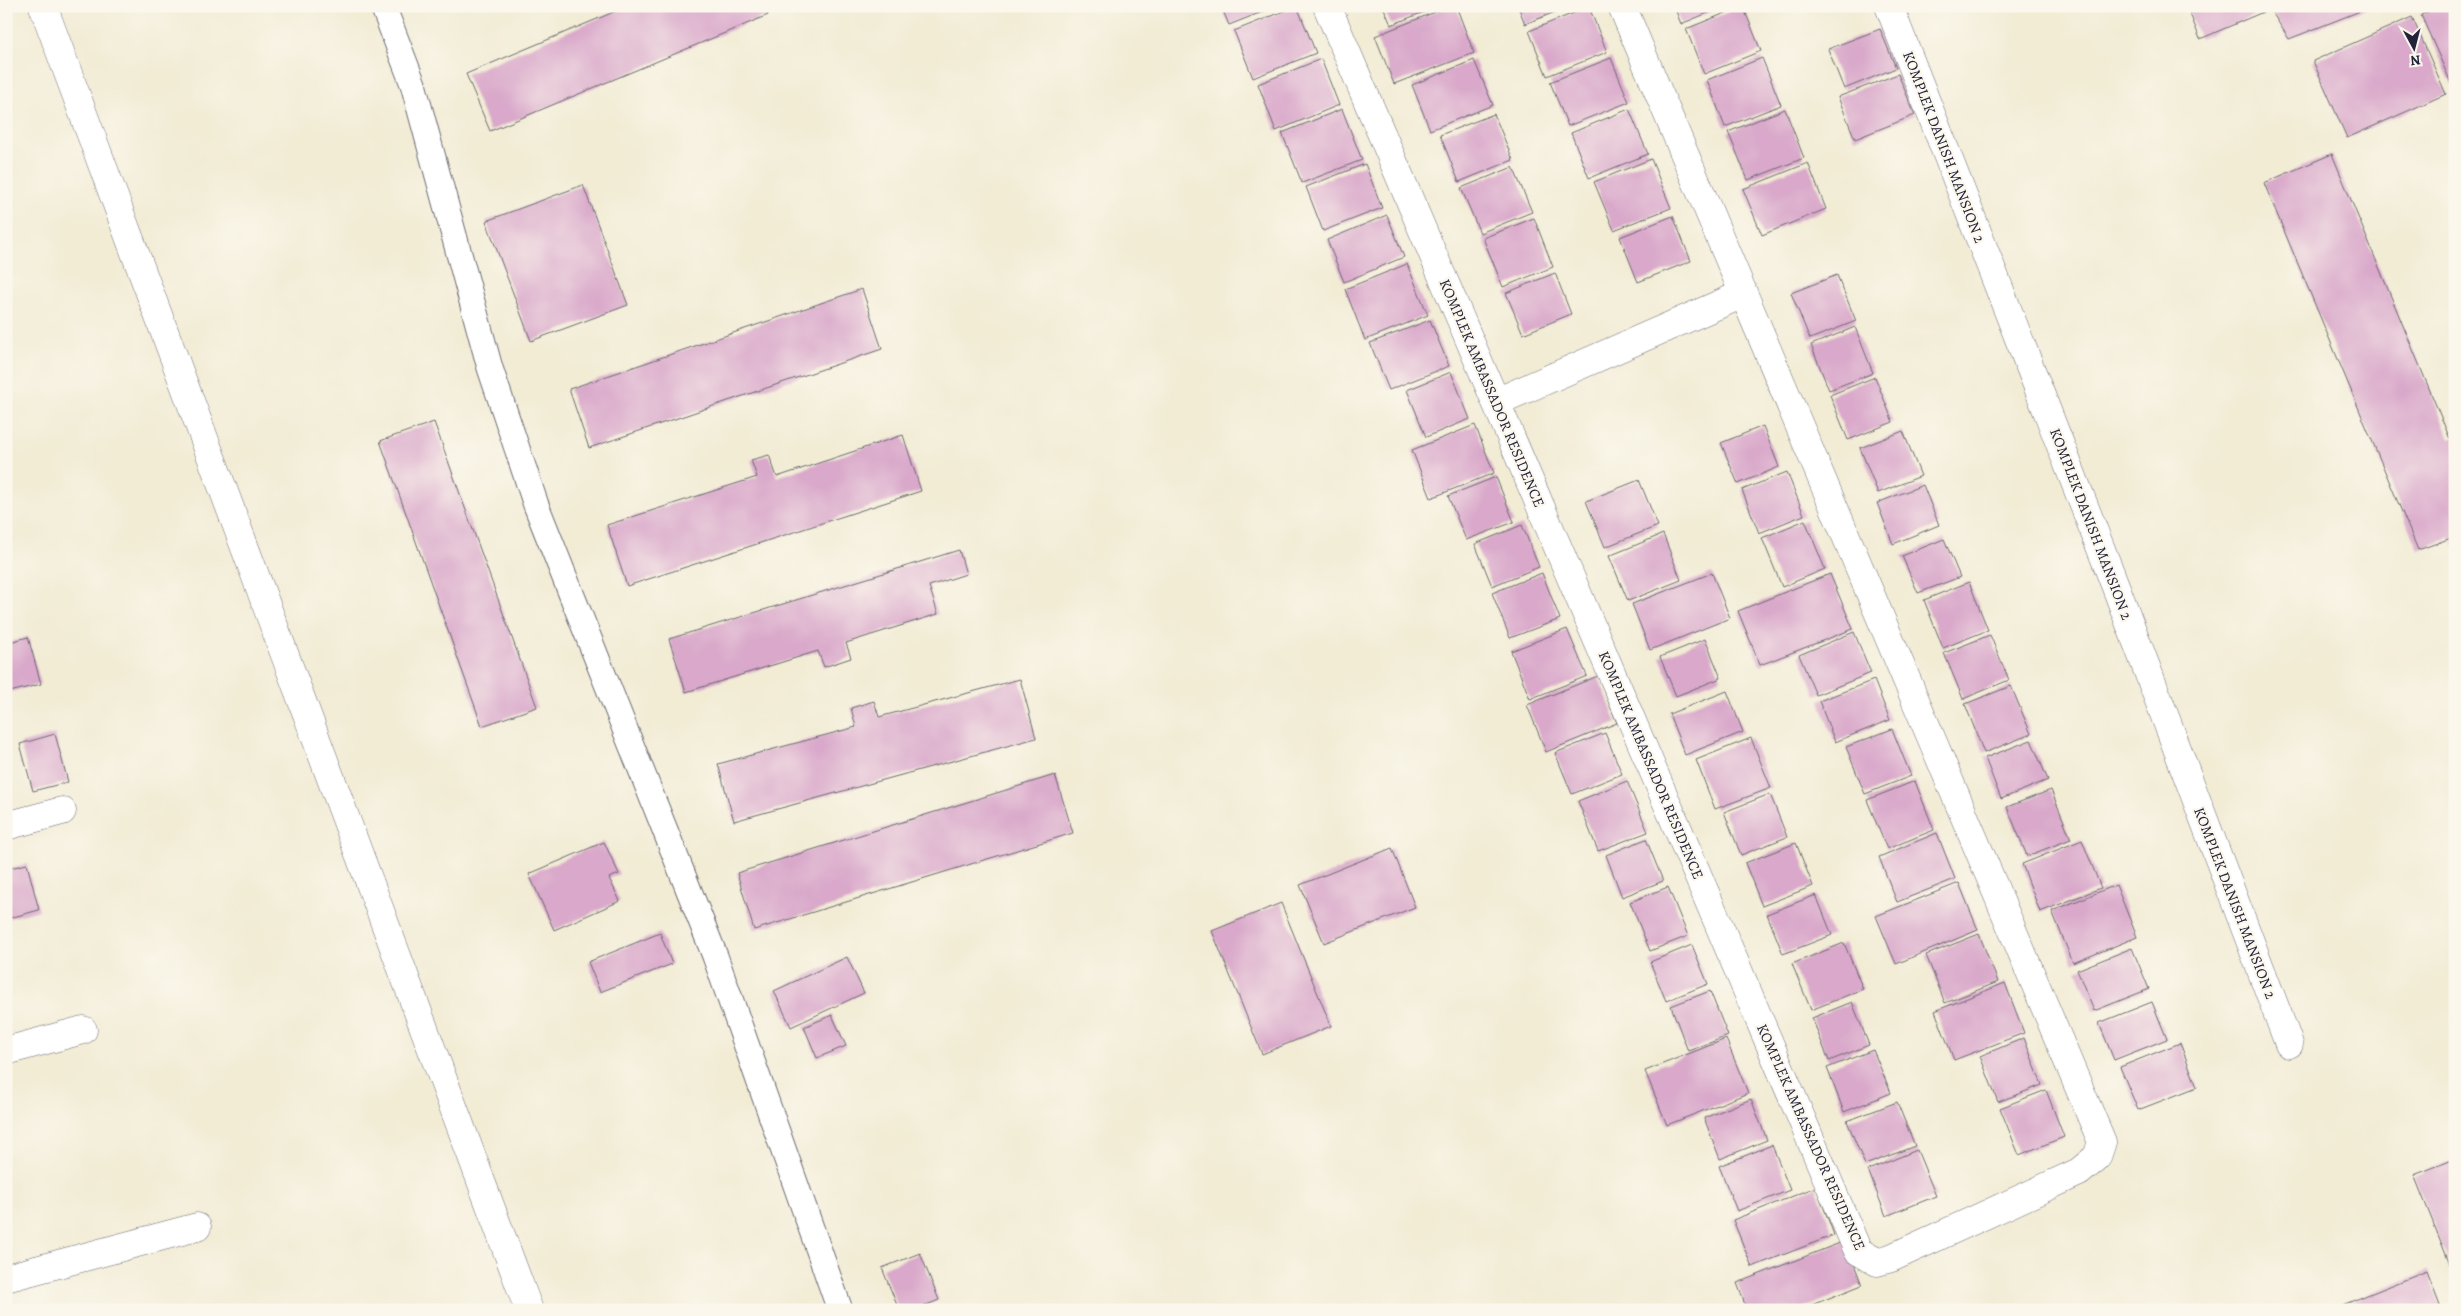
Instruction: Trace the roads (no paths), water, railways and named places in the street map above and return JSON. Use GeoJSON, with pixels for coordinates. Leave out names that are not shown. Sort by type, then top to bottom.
{"type":"FeatureCollection","features":[{"type":"Feature","properties":{"kind":"street"},"geometry":{"type":"LineString","coordinates":[[42,6],[529,1310]]}},
{"type":"Feature","properties":{"kind":"street","name":"KOMPLEK AMBASSADOR RESIDENCE"},"geometry":{"type":"LineString","coordinates":[[1327,6],[1858,1251],[1876,1262],[1892,1258],[2080,1172],[2097,1157],[2102,1142],[1622,6]]}},
{"type":"Feature","properties":{"kind":"street","name":"KOMPLEK DANISH MANSION 2"},"geometry":{"type":"LineString","coordinates":[[1889,6],[2117,590],[2289,1044]]}},
{"type":"Feature","properties":{"kind":"street"},"geometry":{"type":"LineString","coordinates":[[1496,402],[1743,294]]}},
{"type":"Feature","properties":{"kind":"street"},"geometry":{"type":"LineString","coordinates":[[6,826],[62,811]]}},
{"type":"Feature","properties":{"kind":"street"},"geometry":{"type":"LineString","coordinates":[[6,1051],[83,1030]]}},
{"type":"Feature","properties":{"kind":"street"},"geometry":{"type":"LineString","coordinates":[[6,1278],[197,1227]]}},
{"type":"Feature","properties":{"kind":"lane"},"geometry":{"type":"LineString","coordinates":[[383,6],[412,84],[490,368],[536,506],[715,956],[840,1310]]}}]}
